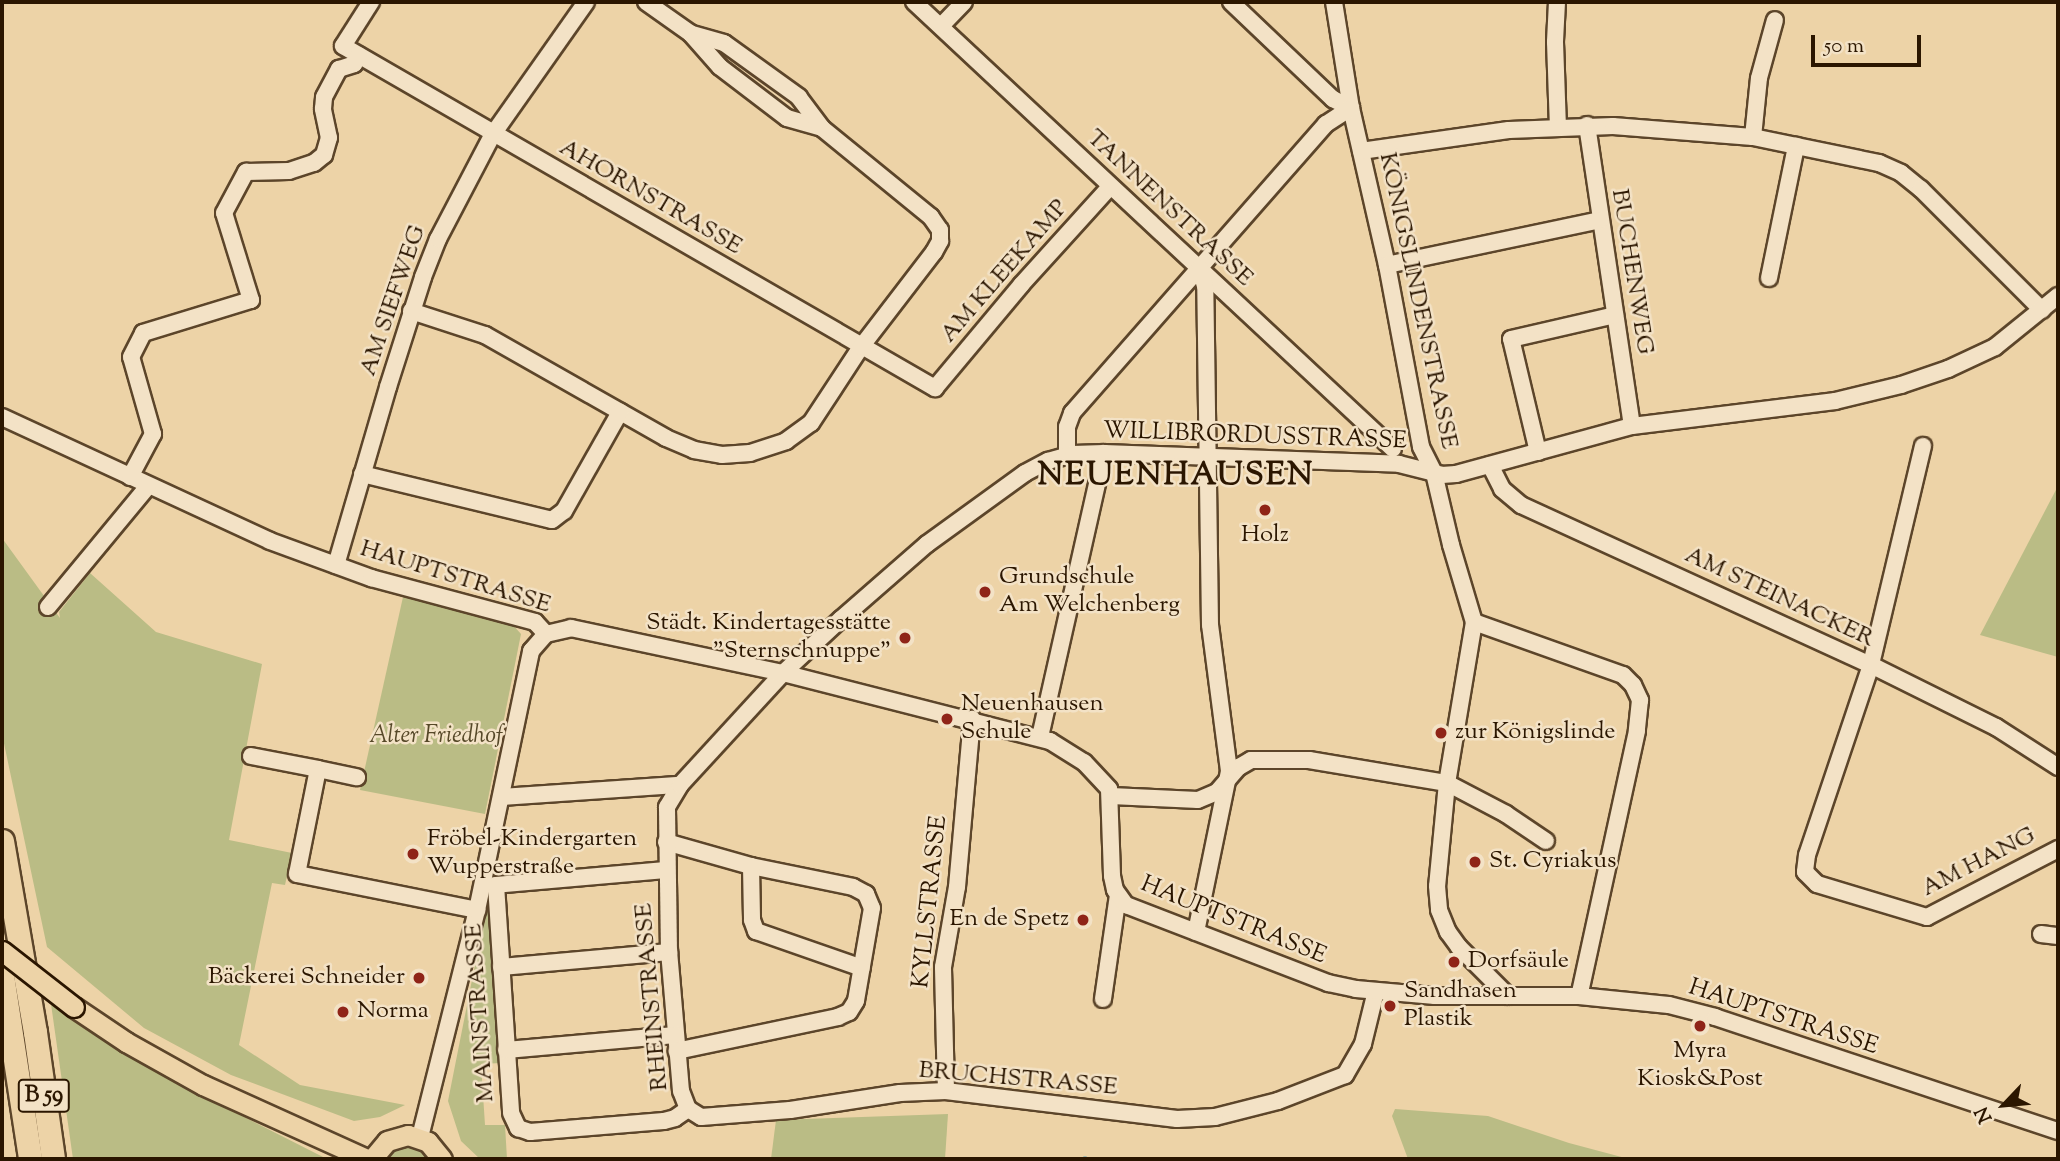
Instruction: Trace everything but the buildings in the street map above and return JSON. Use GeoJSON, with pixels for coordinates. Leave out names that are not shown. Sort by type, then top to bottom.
{"type":"FeatureCollection","features":[{"type":"Feature","properties":{"kind":"highway","name":"B 59"},"geometry":{"type":"LineString","coordinates":[[2,841],[35,1032],[53,1159]]}},
{"type":"Feature","properties":{"kind":"highway","name":"B 59"},"geometry":{"type":"LineString","coordinates":[[2,975],[30,1159]]}},
{"type":"Feature","properties":{"kind":"highway"},"geometry":{"type":"LineString","coordinates":[[35,1032],[56,1080],[69,1159]]}},
{"type":"Feature","properties":{"kind":"main road"},"geometry":{"type":"LineString","coordinates":[[2,951],[74,1007],[126,1042],[211,1090],[367,1159]]}},
{"type":"Feature","properties":{"kind":"main road"},"geometry":{"type":"LineString","coordinates":[[372,1159],[391,1139],[404,1136],[420,1137],[436,1148],[442,1159]]}},
{"type":"Feature","properties":{"kind":"street","name":"AHORNSTRASSE"},"geometry":{"type":"LineString","coordinates":[[372,2],[343,46],[935,388]]}},
{"type":"Feature","properties":{"kind":"street","name":"AM SIEFWEG"},"geometry":{"type":"LineString","coordinates":[[336,565],[411,311],[438,239],[494,134],[586,2]]}},
{"type":"Feature","properties":{"kind":"street"},"geometry":{"type":"LineString","coordinates":[[646,2],[690,33],[715,64],[787,118],[822,128]]}},
{"type":"Feature","properties":{"kind":"street","name":"TANNENSTRASSE"},"geometry":{"type":"LineString","coordinates":[[914,2],[1393,449]]}},
{"type":"Feature","properties":{"kind":"street"},"geometry":{"type":"LineString","coordinates":[[941,26],[964,2]]}},
{"type":"Feature","properties":{"kind":"street"},"geometry":{"type":"LineString","coordinates":[[1231,2],[1333,99],[1350,108]]}},
{"type":"Feature","properties":{"kind":"street","name":"KÖNIGSLINDENSTRASSE"},"geometry":{"type":"LineString","coordinates":[[1335,2],[1350,108],[1387,265],[1421,447],[1434,473],[1451,545],[1475,622],[1447,783],[1437,886],[1441,917],[1460,947],[1508,996]]}},
{"type":"Feature","properties":{"kind":"street"},"geometry":{"type":"LineString","coordinates":[[1557,2],[1555,42],[1558,126]]}},
{"type":"Feature","properties":{"kind":"street"},"geometry":{"type":"LineString","coordinates":[[1753,137],[1759,78],[1775,20]]}},
{"type":"Feature","properties":{"kind":"street"},"geometry":{"type":"LineString","coordinates":[[411,311],[485,335],[620,412],[694,450],[729,455],[768,448],[786,441],[811,423],[862,347],[934,252],[941,233],[931,217],[822,128],[799,97],[728,45],[690,33]]}},
{"type":"Feature","properties":{"kind":"street"},"geometry":{"type":"LineString","coordinates":[[130,477],[153,434],[131,357],[143,333],[251,300],[224,213],[246,172],[289,171],[314,163],[324,155],[329,143],[324,97],[338,69],[354,64],[359,55]]}},
{"type":"Feature","properties":{"kind":"street"},"geometry":{"type":"LineString","coordinates":[[1067,455],[1067,424],[1072,413],[1331,118],[1350,108]]}},
{"type":"Feature","properties":{"kind":"street"},"geometry":{"type":"LineString","coordinates":[[1361,151],[1474,134],[1587,125],[1753,137],[1879,163],[1901,173],[1933,200],[2042,310]]}},
{"type":"Feature","properties":{"kind":"street","name":"BUCHENWEG"},"geometry":{"type":"LineString","coordinates":[[1587,125],[1632,426]]}},
{"type":"Feature","properties":{"kind":"street"},"geometry":{"type":"LineString","coordinates":[[1769,278],[1796,146]]}},
{"type":"Feature","properties":{"kind":"street","name":"AM KLEEKAMP"},"geometry":{"type":"LineString","coordinates":[[935,388],[1013,294],[1110,187]]}},
{"type":"Feature","properties":{"kind":"street"},"geometry":{"type":"LineString","coordinates":[[1387,265],[1600,220]]}},
{"type":"Feature","properties":{"kind":"street"},"geometry":{"type":"LineString","coordinates":[[1196,932],[1229,779],[1210,625],[1205,286],[1200,269]]}},
{"type":"Feature","properties":{"kind":"street","name":"WILLIBRORDUSSTRASSE"},"geometry":{"type":"LineString","coordinates":[[782,673],[927,544],[1030,470],[1067,455],[1104,453],[1404,464],[1434,473],[1456,474],[1632,426],[1835,401],[1901,384],[1981,354],[2010,337],[2058,296]]}},
{"type":"Feature","properties":{"kind":"street"},"geometry":{"type":"LineString","coordinates":[[1538,452],[1511,339],[1615,315]]}},
{"type":"Feature","properties":{"kind":"street"},"geometry":{"type":"LineString","coordinates":[[362,474],[552,520],[564,511],[620,412]]}},
{"type":"Feature","properties":{"kind":"street","name":"HAUPTSTRASSE"},"geometry":{"type":"LineString","coordinates":[[2,417],[225,521],[336,565],[535,622],[546,634],[565,628],[587,630],[782,673],[1040,737],[1084,762],[1101,777],[1111,796],[1111,867],[1118,895],[1132,909],[1328,984],[1376,991],[1640,1000],[1715,1017],[2058,1131]]}},
{"type":"Feature","properties":{"kind":"street"},"geometry":{"type":"LineString","coordinates":[[1871,665],[1923,446]]}},
{"type":"Feature","properties":{"kind":"street"},"geometry":{"type":"LineString","coordinates":[[1040,737],[1104,453]]}},
{"type":"Feature","properties":{"kind":"street","name":"AM STEINACKER"},"geometry":{"type":"LineString","coordinates":[[1490,465],[1502,489],[1521,505],[1871,665],[1996,727],[2058,767]]}},
{"type":"Feature","properties":{"kind":"street"},"geometry":{"type":"LineString","coordinates":[[48,607],[148,486]]}},
{"type":"Feature","properties":{"kind":"street"},"geometry":{"type":"LineString","coordinates":[[1475,622],[1623,675],[1636,688],[1640,700],[1639,721],[1579,996]]}},
{"type":"Feature","properties":{"kind":"street"},"geometry":{"type":"LineString","coordinates":[[420,1137],[477,910],[529,657],[534,644],[546,634]]}},
{"type":"Feature","properties":{"kind":"street","name":"AM HANG"},"geometry":{"type":"LineString","coordinates":[[1871,665],[1805,860],[1805,872],[1816,884],[1927,917],[2058,849]]}},
{"type":"Feature","properties":{"kind":"street","name":"RHEINSTRASSE"},"geometry":{"type":"LineString","coordinates":[[688,1109],[682,1097],[669,952],[667,807],[680,785],[782,673]]}},
{"type":"Feature","properties":{"kind":"street","name":"KYLLSTRASSE"},"geometry":{"type":"LineString","coordinates":[[946,1091],[943,967],[957,887],[972,719]]}},
{"type":"Feature","properties":{"kind":"street"},"geometry":{"type":"LineString","coordinates":[[251,756],[357,777]]}},
{"type":"Feature","properties":{"kind":"street"},"geometry":{"type":"LineString","coordinates":[[1111,796],[1198,800],[1214,794],[1246,762],[1264,758],[1321,762],[1447,783],[1506,814],[1546,841]]}},
{"type":"Feature","properties":{"kind":"street"},"geometry":{"type":"LineString","coordinates":[[318,769],[298,874],[477,910]]}},
{"type":"Feature","properties":{"kind":"street"},"geometry":{"type":"LineString","coordinates":[[502,797],[680,785]]}},
{"type":"Feature","properties":{"kind":"street"},"geometry":{"type":"LineString","coordinates":[[506,1049],[676,1043],[838,1017],[849,1012],[856,1001],[872,912],[867,895],[857,889],[751,866],[666,842]]}},
{"type":"Feature","properties":{"kind":"street"},"geometry":{"type":"LineString","coordinates":[[751,866],[752,920],[756,931],[862,968]]}},
{"type":"Feature","properties":{"kind":"street","name":"MAINSTRASSE"},"geometry":{"type":"LineString","coordinates":[[666,870],[496,885],[512,1118],[522,1131],[664,1121],[675,1118],[688,1109]]}},
{"type":"Feature","properties":{"kind":"street"},"geometry":{"type":"LineString","coordinates":[[1103,999],[1118,895]]}},
{"type":"Feature","properties":{"kind":"street"},"geometry":{"type":"LineString","coordinates":[[2041,934],[2058,936]]}},
{"type":"Feature","properties":{"kind":"street"},"geometry":{"type":"LineString","coordinates":[[501,967],[669,952]]}},
{"type":"Feature","properties":{"kind":"street","name":"BRUCHSTRASSE"},"geometry":{"type":"LineString","coordinates":[[688,1109],[695,1115],[713,1117],[790,1110],[900,1093],[946,1091],[1198,1120],[1270,1104],[1341,1078],[1351,1069],[1360,1051],[1376,991]]}},
{"type":"Feature","properties":{"kind":"green space"},"geometry":{"type":"Polygon","coordinates":[[[2058,486],[2058,657],[1980,635],[2058,486]]]}},
{"type":"Feature","properties":{"kind":"green space"},"geometry":{"type":"Polygon","coordinates":[[[2,538],[60,618],[59,612],[90,573],[156,632],[262,664],[229,840],[292,853],[285,885],[272,883],[239,1045],[300,1085],[405,1105],[380,1117],[354,1121],[231,1075],[144,1028],[47,947],[2,734],[2,538]]]}},
{"type":"Feature","properties":{"kind":"green space","name":"Alter Friedhof"},"geometry":{"type":"Polygon","coordinates":[[[403,597],[513,625],[521,634],[485,814],[360,790],[403,597]]]}},
{"type":"Feature","properties":{"kind":"green space"},"geometry":{"type":"Polygon","coordinates":[[[491,884],[501,1063],[481,1064],[485,1125],[505,1125],[507,1159],[480,1159],[461,1141],[448,1101],[491,884]]]}},
{"type":"Feature","properties":{"kind":"green space"},"geometry":{"type":"Polygon","coordinates":[[[51,1004],[199,1094],[327,1159],[73,1159],[51,1004]]]}},
{"type":"Feature","properties":{"kind":"green space"},"geometry":{"type":"Polygon","coordinates":[[[1395,1109],[1488,1116],[1569,1143],[1629,1159],[1408,1159],[1392,1116],[1395,1109]]]}},
{"type":"Feature","properties":{"kind":"green space"},"geometry":{"type":"Polygon","coordinates":[[[948,1114],[945,1159],[771,1159],[776,1120],[948,1114]]]}},
{"type":"Feature","properties":{"kind":"green space"},"geometry":{"type":"Polygon","coordinates":[[[401,1144],[417,1145],[433,1159],[381,1159],[386,1152],[401,1144]]]}},
{"type":"Feature","properties":{"kind":"place","name":"Holz"},"geometry":{"type":"Point","coordinates":[1265,510]}},
{"type":"Feature","properties":{"kind":"place","name":"Grundschule Am Welchenberg"},"geometry":{"type":"Point","coordinates":[985,592]}},
{"type":"Feature","properties":{"kind":"place","name":"Städt. Kindertagesstätte \"Sternschnuppe\""},"geometry":{"type":"Point","coordinates":[905,638]}},
{"type":"Feature","properties":{"kind":"place","name":"Neuenhausen Schule"},"geometry":{"type":"Point","coordinates":[947,719]}},
{"type":"Feature","properties":{"kind":"place","name":"zur Königslinde"},"geometry":{"type":"Point","coordinates":[1441,733]}},
{"type":"Feature","properties":{"kind":"place","name":"Fröbel-Kindergarten Wupperstraße"},"geometry":{"type":"Point","coordinates":[413,854]}},
{"type":"Feature","properties":{"kind":"place","name":"St. Cyriakus"},"geometry":{"type":"Point","coordinates":[1475,862]}},
{"type":"Feature","properties":{"kind":"place","name":"En de Spetz"},"geometry":{"type":"Point","coordinates":[1083,920]}},
{"type":"Feature","properties":{"kind":"place","name":"Dorfsäule"},"geometry":{"type":"Point","coordinates":[1454,962]}},
{"type":"Feature","properties":{"kind":"place","name":"Bäckerei Schneider"},"geometry":{"type":"Point","coordinates":[419,978]}},
{"type":"Feature","properties":{"kind":"place","name":"Sandhasen Plastik"},"geometry":{"type":"Point","coordinates":[1390,1006]}},
{"type":"Feature","properties":{"kind":"place","name":"Norma"},"geometry":{"type":"Point","coordinates":[343,1012]}},
{"type":"Feature","properties":{"kind":"place","name":"Myra Kiosk&Post"},"geometry":{"type":"Point","coordinates":[1700,1026]}},
{"type":"Feature","properties":{"kind":"district","name":"NEUENHAUSEN"},"geometry":{"type":"Point","coordinates":[1176,476]}}]}
